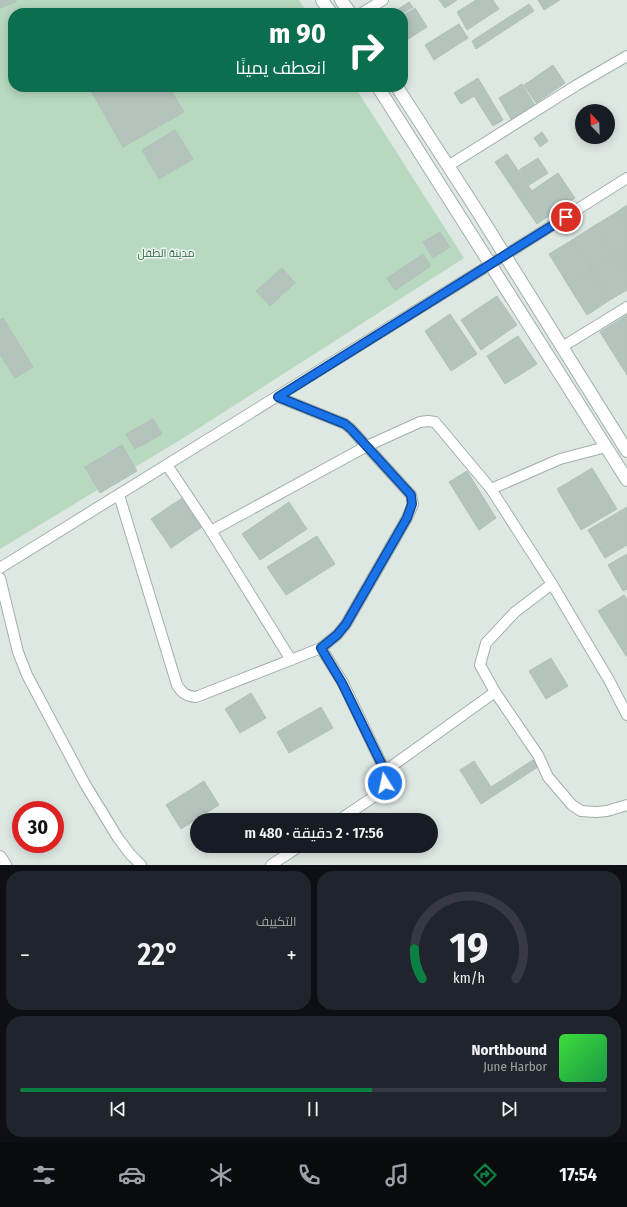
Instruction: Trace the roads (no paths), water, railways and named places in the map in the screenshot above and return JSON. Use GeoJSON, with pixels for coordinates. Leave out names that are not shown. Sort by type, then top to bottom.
{"type":"FeatureCollection","features":[{"type":"Feature","properties":{"kind":"street"},"geometry":{"type":"LineString","coordinates":[[370,8],[383,0]]}},
{"type":"Feature","properties":{"kind":"street"},"geometry":{"type":"LineString","coordinates":[[448,166],[577,85],[627,56]]}},
{"type":"Feature","properties":{"kind":"street"},"geometry":{"type":"LineString","coordinates":[[381,92],[627,480]]}},
{"type":"Feature","properties":{"kind":"street"},"geometry":{"type":"LineString","coordinates":[[400,92],[505,255],[627,451]]}},
{"type":"Feature","properties":{"kind":"street"},"geometry":{"type":"LineString","coordinates":[[0,568],[278,397],[627,178]]}},
{"type":"Feature","properties":{"kind":"street"},"geometry":{"type":"LineString","coordinates":[[562,347],[627,306]]}},
{"type":"Feature","properties":{"kind":"street"},"geometry":{"type":"LineString","coordinates":[[119,495],[177,685],[182,692],[188,696],[196,698],[321,648],[337,635],[346,624],[407,518],[412,504],[411,495],[345,424],[278,397]]}},
{"type":"Feature","properties":{"kind":"street"},"geometry":{"type":"LineString","coordinates":[[211,531],[367,446],[420,422],[435,422],[491,489],[552,584],[610,680],[627,715]]}},
{"type":"Feature","properties":{"kind":"street"},"geometry":{"type":"LineString","coordinates":[[491,489],[560,459],[606,447]]}},
{"type":"Feature","properties":{"kind":"street"},"geometry":{"type":"LineString","coordinates":[[167,465],[211,531],[291,660]]}},
{"type":"Feature","properties":{"kind":"street"},"geometry":{"type":"LineString","coordinates":[[0,578],[18,652],[27,675],[85,784],[118,838],[130,854],[141,865]]}},
{"type":"Feature","properties":{"kind":"street"},"geometry":{"type":"LineString","coordinates":[[552,584],[515,612],[486,643],[480,664],[494,692],[538,755],[548,777],[572,805],[581,811],[596,812],[607,811],[627,805]]}},
{"type":"Feature","properties":{"kind":"street"},"geometry":{"type":"LineString","coordinates":[[321,648],[342,683],[385,771],[385,783],[378,794],[350,813]]}},
{"type":"Feature","properties":{"kind":"street"},"geometry":{"type":"LineString","coordinates":[[385,771],[494,692]]}},
{"type":"Feature","properties":{"kind":"street"},"geometry":{"type":"LineString","coordinates":[[271,865],[289,853]]}},
{"type":"Feature","properties":{"kind":"street"},"geometry":{"type":"LineString","coordinates":[[0,857],[5,865]]}},
{"type":"Feature","properties":{"kind":"park label","name":"مدينة الطفل"},"geometry":{"type":"Point","coordinates":[166,253]}}]}
